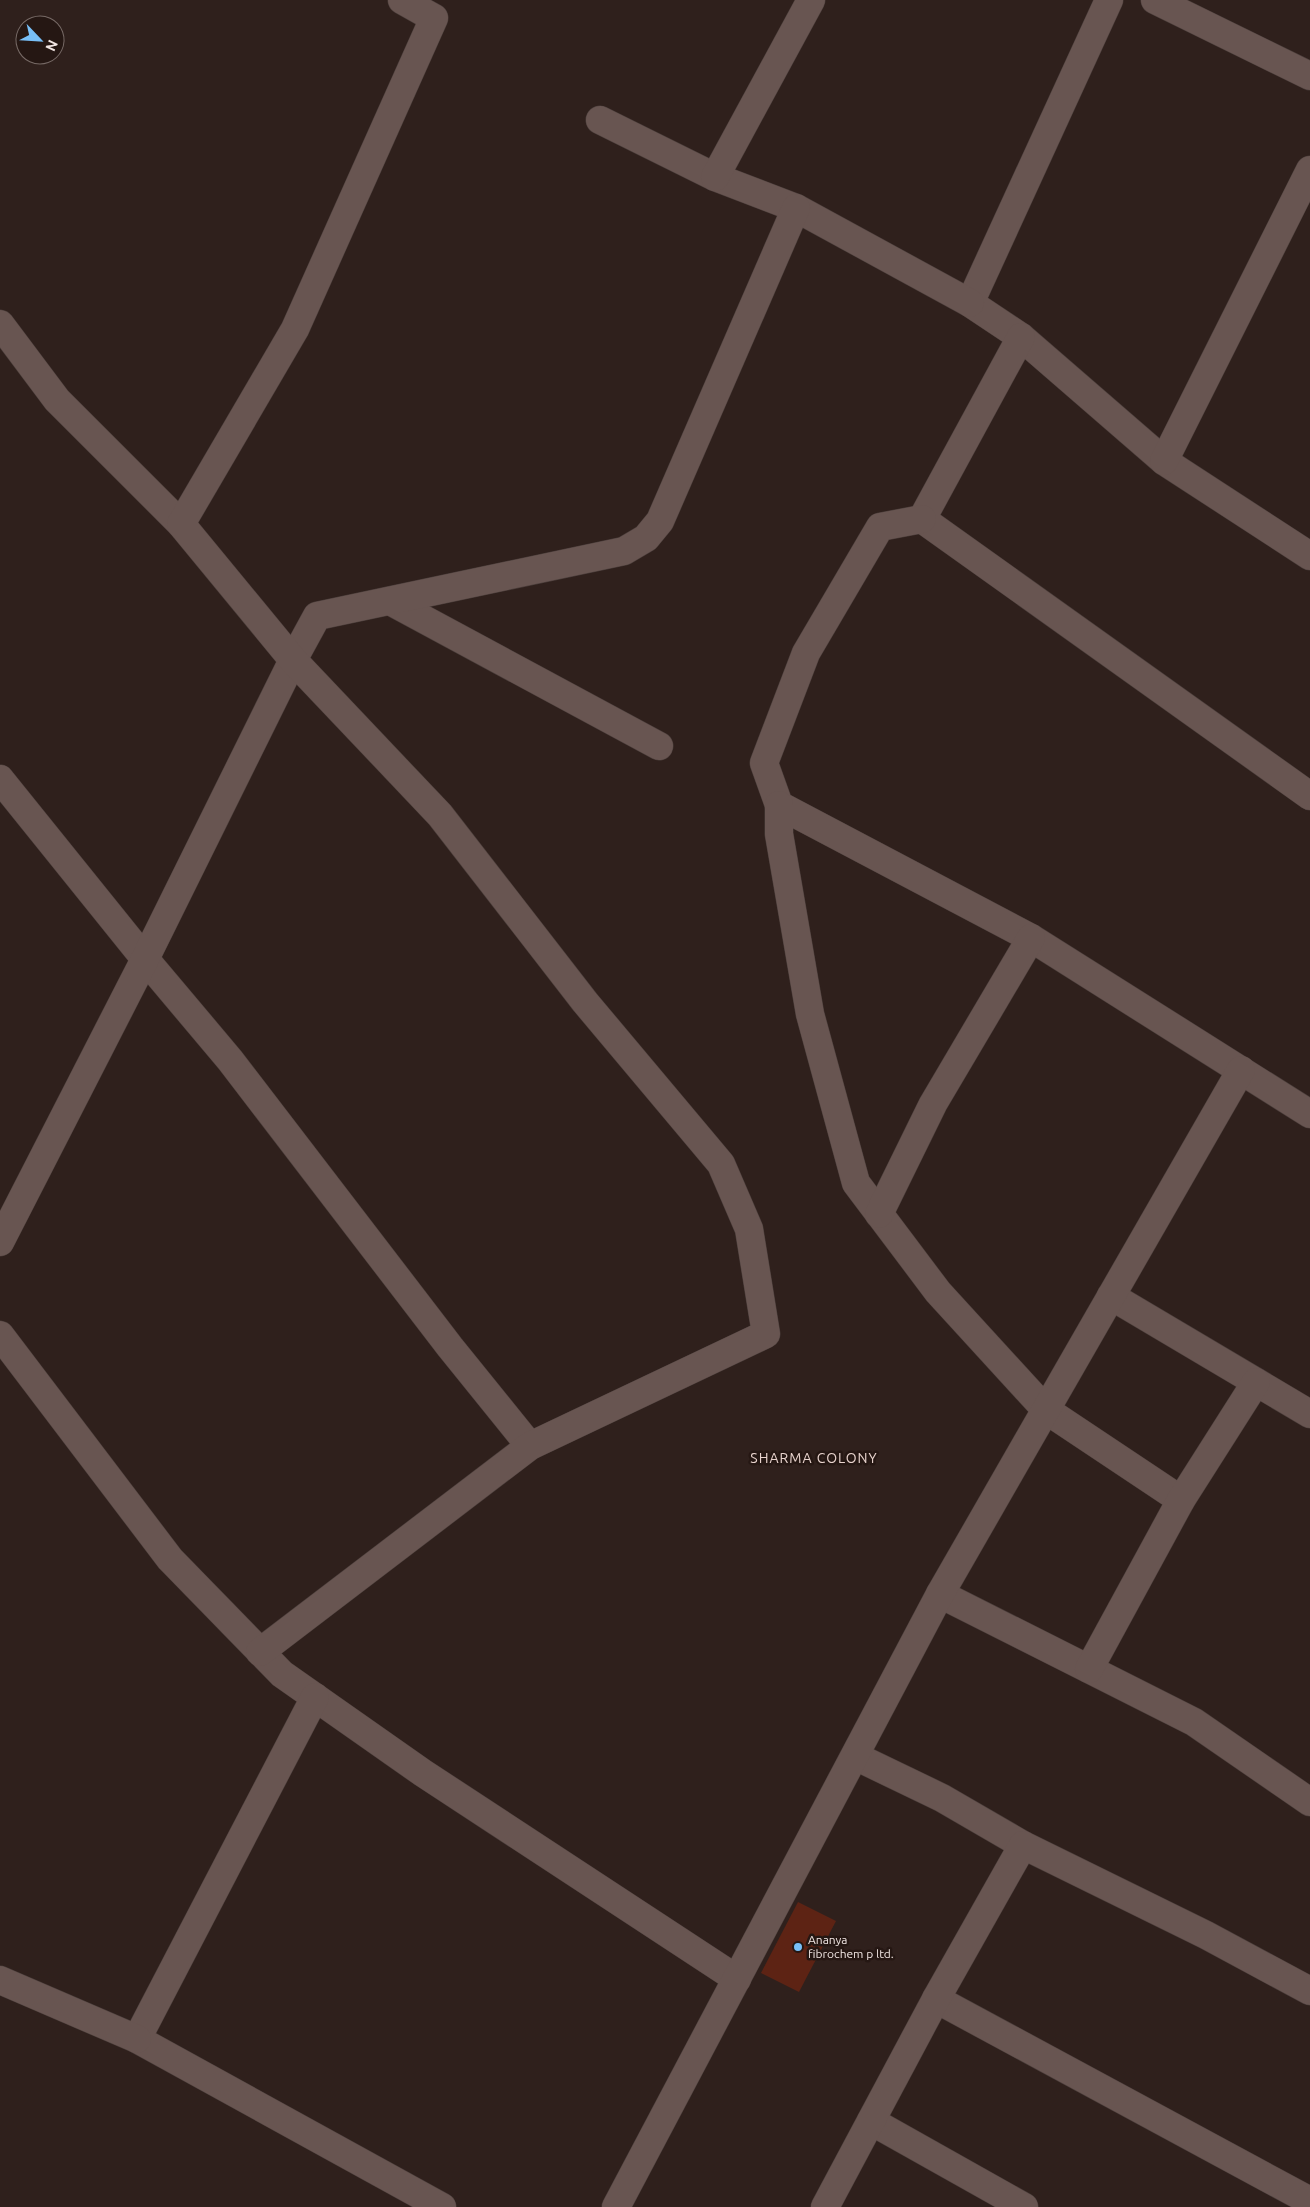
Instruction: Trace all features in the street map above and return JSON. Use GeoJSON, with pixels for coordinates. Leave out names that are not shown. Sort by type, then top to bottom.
{"type":"FeatureCollection","features":[{"type":"Feature","properties":{"kind":"street"},"geometry":{"type":"LineString","coordinates":[[181,524],[295,329],[434,18],[402,0]]}},
{"type":"Feature","properties":{"kind":"street"},"geometry":{"type":"LineString","coordinates":[[715,176],[811,0]]}},
{"type":"Feature","properties":{"kind":"street"},"geometry":{"type":"LineString","coordinates":[[970,303],[1109,0]]}},
{"type":"Feature","properties":{"kind":"street"},"geometry":{"type":"LineString","coordinates":[[1155,0],[1310,76]]}},
{"type":"Feature","properties":{"kind":"street"},"geometry":{"type":"LineString","coordinates":[[600,120],[715,176],[796,208],[970,303],[1021,337],[1164,461],[1310,556]]}},
{"type":"Feature","properties":{"kind":"street"},"geometry":{"type":"LineString","coordinates":[[1164,461],[1310,170]]}},
{"type":"Feature","properties":{"kind":"street"},"geometry":{"type":"LineString","coordinates":[[0,1242],[145,959],[293,660],[317,616],[624,550],[646,538],[660,521],[796,208]]}},
{"type":"Feature","properties":{"kind":"street"},"geometry":{"type":"LineString","coordinates":[[0,324],[57,400],[181,524],[293,660],[440,815],[585,1002],[721,1164],[749,1229],[766,1334],[530,1446],[260,1652]]}},
{"type":"Feature","properties":{"kind":"street"},"geometry":{"type":"LineString","coordinates":[[922,519],[1021,337]]}},
{"type":"Feature","properties":{"kind":"street"},"geometry":{"type":"LineString","coordinates":[[1181,1500],[1046,1410],[938,1292],[856,1184],[810,1014],[779,834],[779,805],[764,763],[806,652],[880,527],[922,519],[1310,796]]}},
{"type":"Feature","properties":{"kind":"street"},"geometry":{"type":"LineString","coordinates":[[390,600],[659,746]]}},
{"type":"Feature","properties":{"kind":"street"},"geometry":{"type":"LineString","coordinates":[[0,779],[145,959],[230,1060],[450,1348],[530,1446]]}},
{"type":"Feature","properties":{"kind":"street"},"geometry":{"type":"LineString","coordinates":[[779,805],[1031,938],[1310,1114]]}},
{"type":"Feature","properties":{"kind":"street"},"geometry":{"type":"LineString","coordinates":[[879,1214],[933,1104],[1031,938]]}},
{"type":"Feature","properties":{"kind":"street"},"geometry":{"type":"LineString","coordinates":[[616,2207],[940,1594],[1241,1070]]}},
{"type":"Feature","properties":{"kind":"street"},"geometry":{"type":"LineString","coordinates":[[1111,1296],[1310,1414]]}},
{"type":"Feature","properties":{"kind":"street"},"geometry":{"type":"LineString","coordinates":[[0,1335],[170,1559],[282,1674],[423,1774],[737,1979]]}},
{"type":"Feature","properties":{"kind":"street"},"geometry":{"type":"LineString","coordinates":[[1089,1669],[1181,1500],[1256,1382]]}},
{"type":"Feature","properties":{"kind":"street"},"geometry":{"type":"LineString","coordinates":[[940,1594],[1194,1722],[1310,1802]]}},
{"type":"Feature","properties":{"kind":"street"},"geometry":{"type":"LineString","coordinates":[[137,2039],[315,1697]]}},
{"type":"Feature","properties":{"kind":"street"},"geometry":{"type":"LineString","coordinates":[[855,1756],[942,1798],[1023,1845],[1206,1935],[1310,1990]]}},
{"type":"Feature","properties":{"kind":"street"},"geometry":{"type":"LineString","coordinates":[[825,2207],[936,1999],[1023,1845]]}},
{"type":"Feature","properties":{"kind":"street"},"geometry":{"type":"LineString","coordinates":[[0,1980],[137,2039],[442,2207]]}},
{"type":"Feature","properties":{"kind":"street"},"geometry":{"type":"LineString","coordinates":[[936,1999],[1310,2201]]}},
{"type":"Feature","properties":{"kind":"street"},"geometry":{"type":"LineString","coordinates":[[871,2121],[1024,2207]]}},
{"type":"Feature","properties":{"kind":"building","name":"Ananya fibrochem p ltd."},"geometry":{"type":"Polygon","coordinates":[[[798,1902],[836,1921],[799,1992],[761,1973],[798,1902]]]}},
{"type":"Feature","properties":{"kind":"place","name":"Ananya fibrochem p ltd."},"geometry":{"type":"Point","coordinates":[798,1947]}},
{"type":"Feature","properties":{"kind":"district","name":"SHARMA COLONY"},"geometry":{"type":"Point","coordinates":[814,1458]}}]}
